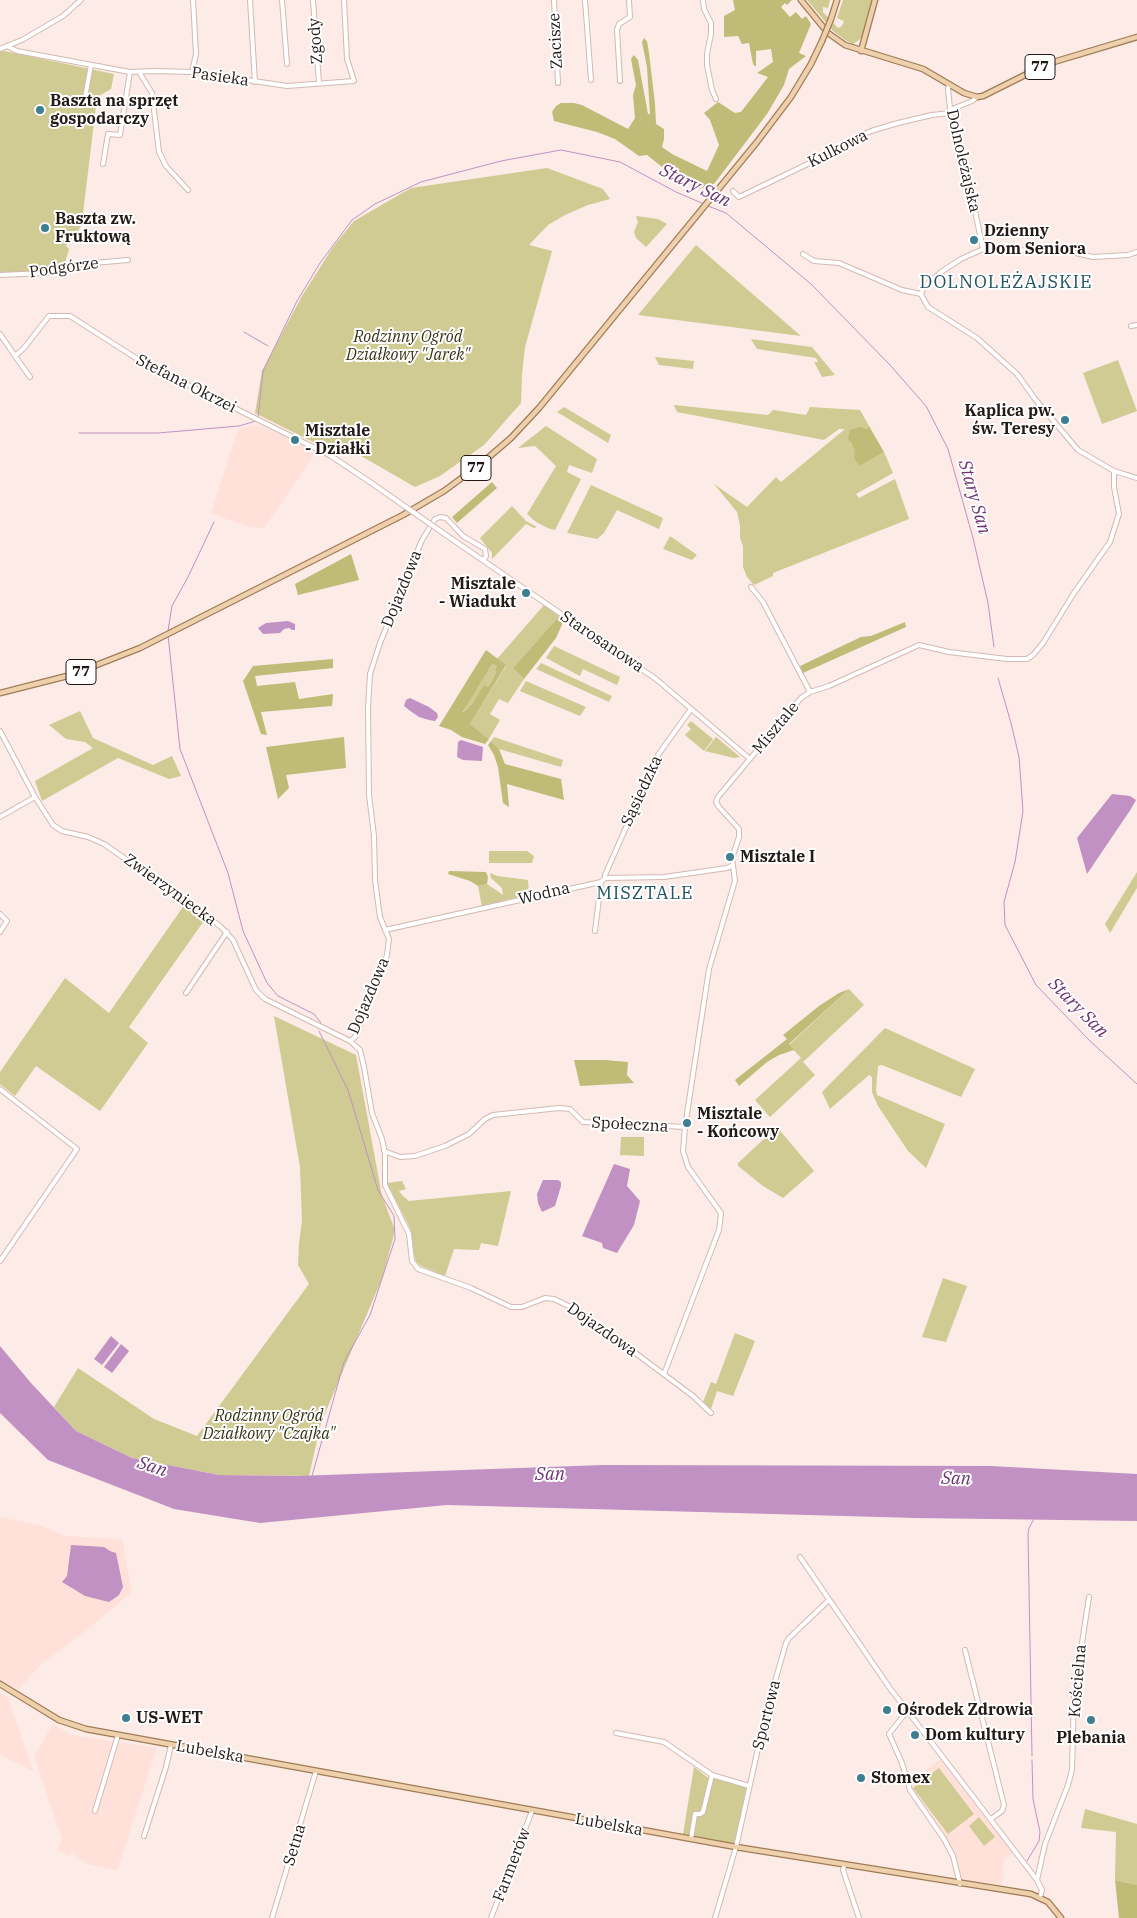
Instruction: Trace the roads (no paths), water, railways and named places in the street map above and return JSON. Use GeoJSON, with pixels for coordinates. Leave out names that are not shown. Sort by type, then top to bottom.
{"type":"FeatureCollection","features":[{"type":"Feature","properties":{"kind":"main road"},"geometry":{"type":"LineString","coordinates":[[801,0],[833,37],[845,45],[923,69],[964,93],[977,97]]}},
{"type":"Feature","properties":{"kind":"main road","name":"77"},"geometry":{"type":"LineString","coordinates":[[0,693],[71,675],[117,658],[158,639],[403,515],[444,491],[482,463],[539,408],[782,110],[804,77],[822,41],[837,0]]}},
{"type":"Feature","properties":{"kind":"main road"},"geometry":{"type":"LineString","coordinates":[[861,51],[875,0]]}},
{"type":"Feature","properties":{"kind":"main road","name":"77"},"geometry":{"type":"LineString","coordinates":[[977,97],[983,96],[1048,64],[1137,37]]}},
{"type":"Feature","properties":{"kind":"main road","name":"Lubelska"},"geometry":{"type":"LineString","coordinates":[[0,1684],[68,1724],[118,1735],[736,1848],[1040,1897]]}},
{"type":"Feature","properties":{"kind":"main road"},"geometry":{"type":"LineString","coordinates":[[1040,1897],[1052,1906],[1062,1918]]}},
{"type":"Feature","properties":{"kind":"street"},"geometry":{"type":"LineString","coordinates":[[0,49],[22,40],[63,16],[81,0]]}},
{"type":"Feature","properties":{"kind":"street"},"geometry":{"type":"LineString","coordinates":[[192,72],[196,54],[193,0]]}},
{"type":"Feature","properties":{"kind":"street"},"geometry":{"type":"LineString","coordinates":[[250,0],[255,82]]}},
{"type":"Feature","properties":{"kind":"street"},"geometry":{"type":"LineString","coordinates":[[282,0],[287,64]]}},
{"type":"Feature","properties":{"kind":"street","name":"Zgody"},"geometry":{"type":"LineString","coordinates":[[313,0],[319,82]]}},
{"type":"Feature","properties":{"kind":"street","name":"Pasieka"},"geometry":{"type":"LineString","coordinates":[[7,46],[24,52],[130,72],[192,72],[287,86],[319,82],[354,81],[347,59],[344,0]]}},
{"type":"Feature","properties":{"kind":"street","name":"Zacisze"},"geometry":{"type":"LineString","coordinates":[[554,0],[558,83]]}},
{"type":"Feature","properties":{"kind":"street","name":"Zacisze"},"geometry":{"type":"LineString","coordinates":[[585,0],[591,80]]}},
{"type":"Feature","properties":{"kind":"street"},"geometry":{"type":"LineString","coordinates":[[620,81],[617,30],[619,24],[630,17],[629,0]]}},
{"type":"Feature","properties":{"kind":"street"},"geometry":{"type":"LineString","coordinates":[[703,0],[704,9],[711,23],[707,65],[716,100]]}},
{"type":"Feature","properties":{"kind":"street"},"geometry":{"type":"LineString","coordinates":[[22,40],[24,52]]}},
{"type":"Feature","properties":{"kind":"street"},"geometry":{"type":"LineString","coordinates":[[84,103],[91,66]]}},
{"type":"Feature","properties":{"kind":"street"},"geometry":{"type":"LineString","coordinates":[[103,164],[108,134],[120,135],[130,72]]}},
{"type":"Feature","properties":{"kind":"street"},"geometry":{"type":"LineString","coordinates":[[139,72],[152,93],[158,152],[166,166],[188,190]]}},
{"type":"Feature","properties":{"kind":"street","name":"Dolnoleżajska"},"geometry":{"type":"LineString","coordinates":[[949,84],[950,112],[969,183],[983,249]]}},
{"type":"Feature","properties":{"kind":"street"},"geometry":{"type":"LineString","coordinates":[[950,112],[977,97]]}},
{"type":"Feature","properties":{"kind":"street","name":"Kulkowa"},"geometry":{"type":"LineString","coordinates":[[733,192],[739,197],[816,160],[851,140],[871,132],[898,123],[950,112]]}},
{"type":"Feature","properties":{"kind":"street"},"geometry":{"type":"LineString","coordinates":[[921,294],[924,287],[940,272],[960,259],[983,249],[1071,252],[1093,257],[1128,255],[1137,252]]}},
{"type":"Feature","properties":{"kind":"street"},"geometry":{"type":"LineString","coordinates":[[803,254],[814,260],[839,263],[902,290],[921,294],[928,307],[977,338],[1017,374],[1034,399],[1078,450],[1114,470],[1137,478]]}},
{"type":"Feature","properties":{"kind":"street","name":"Podgórze"},"geometry":{"type":"LineString","coordinates":[[0,274],[46,273],[71,265],[128,260]]}},
{"type":"Feature","properties":{"kind":"street","name":"Stefana Okrzei"},"geometry":{"type":"LineString","coordinates":[[15,356],[24,348],[49,316],[70,316],[142,362],[331,456],[446,535]]}},
{"type":"Feature","properties":{"kind":"street"},"geometry":{"type":"LineString","coordinates":[[1131,326],[1137,325]]}},
{"type":"Feature","properties":{"kind":"street"},"geometry":{"type":"LineString","coordinates":[[0,334],[30,377]]}},
{"type":"Feature","properties":{"kind":"street","name":"Misztale"},"geometry":{"type":"LineString","coordinates":[[664,1374],[719,1230],[721,1213],[688,1167],[683,1151],[709,969],[735,881],[732,858],[739,837],[739,830],[716,802],[718,797],[801,698],[810,692],[829,686],[919,645],[997,658],[1027,659],[1037,651],[1074,593],[1110,542],[1119,514],[1114,487],[1114,470]]}},
{"type":"Feature","properties":{"kind":"street","name":"Dojazdowa"},"geometry":{"type":"LineString","coordinates":[[484,560],[486,556],[485,549],[463,536],[446,518],[440,517],[435,519],[422,540],[380,643],[370,674],[368,708],[369,795],[374,836],[375,880],[380,917],[389,939],[387,956],[355,1037],[350,1041],[360,1050],[372,1113],[384,1151],[385,1185],[409,1234],[412,1261],[415,1267],[421,1271],[471,1288],[511,1307],[522,1307],[545,1298],[554,1299],[579,1311],[693,1396],[710,1413]]}},
{"type":"Feature","properties":{"kind":"street","name":"Starosanowa"},"geometry":{"type":"LineString","coordinates":[[446,535],[650,674],[750,759]]}},
{"type":"Feature","properties":{"kind":"street"},"geometry":{"type":"LineString","coordinates":[[751,587],[763,602],[810,692]]}},
{"type":"Feature","properties":{"kind":"street","name":"Sąsiedzka"},"geometry":{"type":"LineString","coordinates":[[595,931],[603,880],[658,756],[691,709]]}},
{"type":"Feature","properties":{"kind":"street","name":"Zwierzyniecka"},"geometry":{"type":"LineString","coordinates":[[0,732],[35,797],[50,821],[57,828],[95,840],[115,850],[210,918],[227,932],[256,990],[265,999],[350,1041]]}},
{"type":"Feature","properties":{"kind":"street"},"geometry":{"type":"LineString","coordinates":[[0,817],[35,797]]}},
{"type":"Feature","properties":{"kind":"street","name":"Wodna"},"geometry":{"type":"LineString","coordinates":[[384,930],[603,880],[664,878],[727,868],[733,865]]}},
{"type":"Feature","properties":{"kind":"street"},"geometry":{"type":"LineString","coordinates":[[0,914],[8,921],[0,932]]}},
{"type":"Feature","properties":{"kind":"street"},"geometry":{"type":"LineString","coordinates":[[186,993],[227,932]]}},
{"type":"Feature","properties":{"kind":"street"},"geometry":{"type":"LineString","coordinates":[[355,1037],[360,1050]]}},
{"type":"Feature","properties":{"kind":"street"},"geometry":{"type":"LineString","coordinates":[[0,1089],[77,1149],[0,1261]]}},
{"type":"Feature","properties":{"kind":"street","name":"Społeczna"},"geometry":{"type":"LineString","coordinates":[[384,1151],[400,1157],[415,1156],[469,1134],[492,1115],[559,1108],[570,1109],[583,1122],[685,1127]]}},
{"type":"Feature","properties":{"kind":"street"},"geometry":{"type":"LineString","coordinates":[[800,1557],[870,1661],[1037,1880],[1042,1890],[1040,1897]]}},
{"type":"Feature","properties":{"kind":"street","name":"Kościelna"},"geometry":{"type":"LineString","coordinates":[[1037,1880],[1045,1844],[1072,1770],[1074,1695],[1089,1597]]}},
{"type":"Feature","properties":{"kind":"street","name":"Sportowa"},"geometry":{"type":"LineString","coordinates":[[715,1918],[736,1848],[766,1713],[786,1643],[829,1600]]}},
{"type":"Feature","properties":{"kind":"street"},"geometry":{"type":"LineString","coordinates":[[965,1650],[1004,1805],[1002,1811],[991,1819]]}},
{"type":"Feature","properties":{"kind":"street"},"geometry":{"type":"LineString","coordinates":[[907,1711],[888,1734],[906,1773],[910,1790],[944,1839],[953,1856],[960,1884]]}},
{"type":"Feature","properties":{"kind":"street"},"geometry":{"type":"LineString","coordinates":[[616,1733],[664,1742],[712,1775],[749,1786]]}},
{"type":"Feature","properties":{"kind":"street"},"geometry":{"type":"LineString","coordinates":[[95,1811],[118,1735]]}},
{"type":"Feature","properties":{"kind":"street"},"geometry":{"type":"LineString","coordinates":[[144,1836],[171,1745]]}},
{"type":"Feature","properties":{"kind":"street","name":"Setna"},"geometry":{"type":"LineString","coordinates":[[272,1918],[316,1772]]}},
{"type":"Feature","properties":{"kind":"street"},"geometry":{"type":"LineString","coordinates":[[691,1839],[695,1814],[703,1812],[712,1775]]}},
{"type":"Feature","properties":{"kind":"street","name":"Farmerów"},"geometry":{"type":"LineString","coordinates":[[491,1918],[532,1811]]}},
{"type":"Feature","properties":{"kind":"street"},"geometry":{"type":"LineString","coordinates":[[844,1866],[843,1870],[859,1918]]}},
{"type":"Feature","properties":{"kind":"water"},"geometry":{"type":"Polygon","coordinates":[[[288,621],[295,624],[295,630],[289,628],[284,629],[280,633],[263,634],[258,628],[266,623],[288,621]]]}},
{"type":"Feature","properties":{"kind":"water"},"geometry":{"type":"Polygon","coordinates":[[[410,698],[437,713],[438,717],[435,721],[419,717],[404,706],[406,700],[410,698]]]}},
{"type":"Feature","properties":{"kind":"water"},"geometry":{"type":"Polygon","coordinates":[[[461,740],[483,747],[482,761],[463,760],[457,757],[458,742],[461,740]]]}},
{"type":"Feature","properties":{"kind":"water"},"geometry":{"type":"Polygon","coordinates":[[[1112,794],[1130,796],[1136,800],[1087,874],[1077,838],[1112,794]]]}},
{"type":"Feature","properties":{"kind":"water"},"geometry":{"type":"Polygon","coordinates":[[[614,1164],[630,1169],[627,1186],[640,1201],[634,1225],[617,1253],[603,1248],[602,1243],[582,1236],[614,1164]]]}},
{"type":"Feature","properties":{"kind":"water"},"geometry":{"type":"Polygon","coordinates":[[[543,1180],[558,1180],[561,1182],[561,1186],[555,1206],[542,1212],[537,1194],[543,1180]]]}},
{"type":"Feature","properties":{"kind":"water"},"geometry":{"type":"Polygon","coordinates":[[[111,1336],[119,1343],[102,1365],[94,1359],[111,1336]]]}},
{"type":"Feature","properties":{"kind":"water"},"geometry":{"type":"Polygon","coordinates":[[[121,1344],[129,1351],[112,1373],[104,1367],[121,1344]]]}},
{"type":"Feature","properties":{"kind":"water","name":"San"},"geometry":{"type":"Polygon","coordinates":[[[0,1346],[31,1383],[76,1431],[132,1458],[219,1475],[297,1476],[603,1465],[991,1466],[1137,1474],[1137,1521],[916,1518],[447,1505],[260,1523],[174,1509],[48,1460],[0,1413],[0,1346]]]}},
{"type":"Feature","properties":{"kind":"water"},"geometry":{"type":"Polygon","coordinates":[[[71,1545],[104,1547],[116,1553],[123,1587],[119,1595],[109,1602],[85,1596],[62,1582],[67,1576],[71,1545]]]}},
{"type":"Feature","properties":{"kind":"waterway","name":"Stary San"},"geometry":{"type":"LineString","coordinates":[[258,418],[263,371],[297,301],[320,263],[352,220],[375,204],[421,182],[501,161],[561,150],[620,162],[676,192],[704,204]]}},
{"type":"Feature","properties":{"kind":"waterway","name":"Stary San"},"geometry":{"type":"LineString","coordinates":[[708,206],[726,213],[811,284],[890,365],[926,406],[948,449],[973,538],[988,603],[994,647]]}},
{"type":"Feature","properties":{"kind":"waterway"},"geometry":{"type":"LineString","coordinates":[[244,332],[268,346]]}},
{"type":"Feature","properties":{"kind":"waterway"},"geometry":{"type":"LineString","coordinates":[[79,433],[158,433],[239,426],[256,421]]}},
{"type":"Feature","properties":{"kind":"waterway"},"geometry":{"type":"LineString","coordinates":[[168,631],[172,606],[214,522]]}},
{"type":"Feature","properties":{"kind":"waterway"},"geometry":{"type":"LineString","coordinates":[[168,635],[180,749],[228,873],[243,931],[267,983],[278,996],[314,1014],[321,1023]]}},
{"type":"Feature","properties":{"kind":"waterway","name":"Stary San"},"geometry":{"type":"LineString","coordinates":[[998,678],[1019,757],[1023,811],[1015,862],[1004,902],[1005,925],[1036,985],[1089,1040],[1137,1084]]}},
{"type":"Feature","properties":{"kind":"waterway"},"geometry":{"type":"LineString","coordinates":[[312,1476],[344,1362],[370,1315],[395,1239],[394,1216],[378,1190],[348,1090],[319,1031]]}},
{"type":"Feature","properties":{"kind":"waterway"},"geometry":{"type":"LineString","coordinates":[[1032,1756],[1028,1534],[1034,1519]]}},
{"type":"Feature","properties":{"kind":"waterway"},"geometry":{"type":"LineString","coordinates":[[1027,1861],[1039,1841],[1040,1832],[1033,1799],[1032,1760]]}},
{"type":"Feature","properties":{"kind":"place","name":"Baszta na sprzęt gospodarczy"},"geometry":{"type":"Point","coordinates":[40,110]}},
{"type":"Feature","properties":{"kind":"place","name":"Baszta zw. Fruktową"},"geometry":{"type":"Point","coordinates":[45,228]}},
{"type":"Feature","properties":{"kind":"place","name":"Dzienny Dom Seniora"},"geometry":{"type":"Point","coordinates":[974,240]}},
{"type":"Feature","properties":{"kind":"place","name":"Kaplica pw. św. Teresy"},"geometry":{"type":"Point","coordinates":[1065,420]}},
{"type":"Feature","properties":{"kind":"place","name":"Misztale - Działki"},"geometry":{"type":"Point","coordinates":[295,440]}},
{"type":"Feature","properties":{"kind":"place","name":"Misztale - Wiadukt"},"geometry":{"type":"Point","coordinates":[526,593]}},
{"type":"Feature","properties":{"kind":"place","name":"Misztale I"},"geometry":{"type":"Point","coordinates":[730,857]}},
{"type":"Feature","properties":{"kind":"place","name":"Misztale - Końcowy"},"geometry":{"type":"Point","coordinates":[687,1123]}},
{"type":"Feature","properties":{"kind":"place","name":"Ośrodek Zdrowia"},"geometry":{"type":"Point","coordinates":[887,1710]}},
{"type":"Feature","properties":{"kind":"place","name":"US-WET"},"geometry":{"type":"Point","coordinates":[126,1718]}},
{"type":"Feature","properties":{"kind":"place","name":"Plebania"},"geometry":{"type":"Point","coordinates":[1091,1720]}},
{"type":"Feature","properties":{"kind":"place","name":"Dom kultury"},"geometry":{"type":"Point","coordinates":[915,1735]}},
{"type":"Feature","properties":{"kind":"place","name":"Stomex"},"geometry":{"type":"Point","coordinates":[861,1778]}},
{"type":"Feature","properties":{"kind":"district","name":"DOLNOLEŻAJSKIE"},"geometry":{"type":"Point","coordinates":[1006,283]}},
{"type":"Feature","properties":{"kind":"district","name":"MISZTALE"},"geometry":{"type":"Point","coordinates":[645,894]}},
{"type":"Feature","properties":{"kind":"park label","name":"Rodzinny Ogród Działkowy \"Jarek\""},"geometry":{"type":"Point","coordinates":[408,346]}},
{"type":"Feature","properties":{"kind":"park label","name":"Rodzinny Ogród Działkowy \"Czajka\""},"geometry":{"type":"Point","coordinates":[269,1425]}}]}
